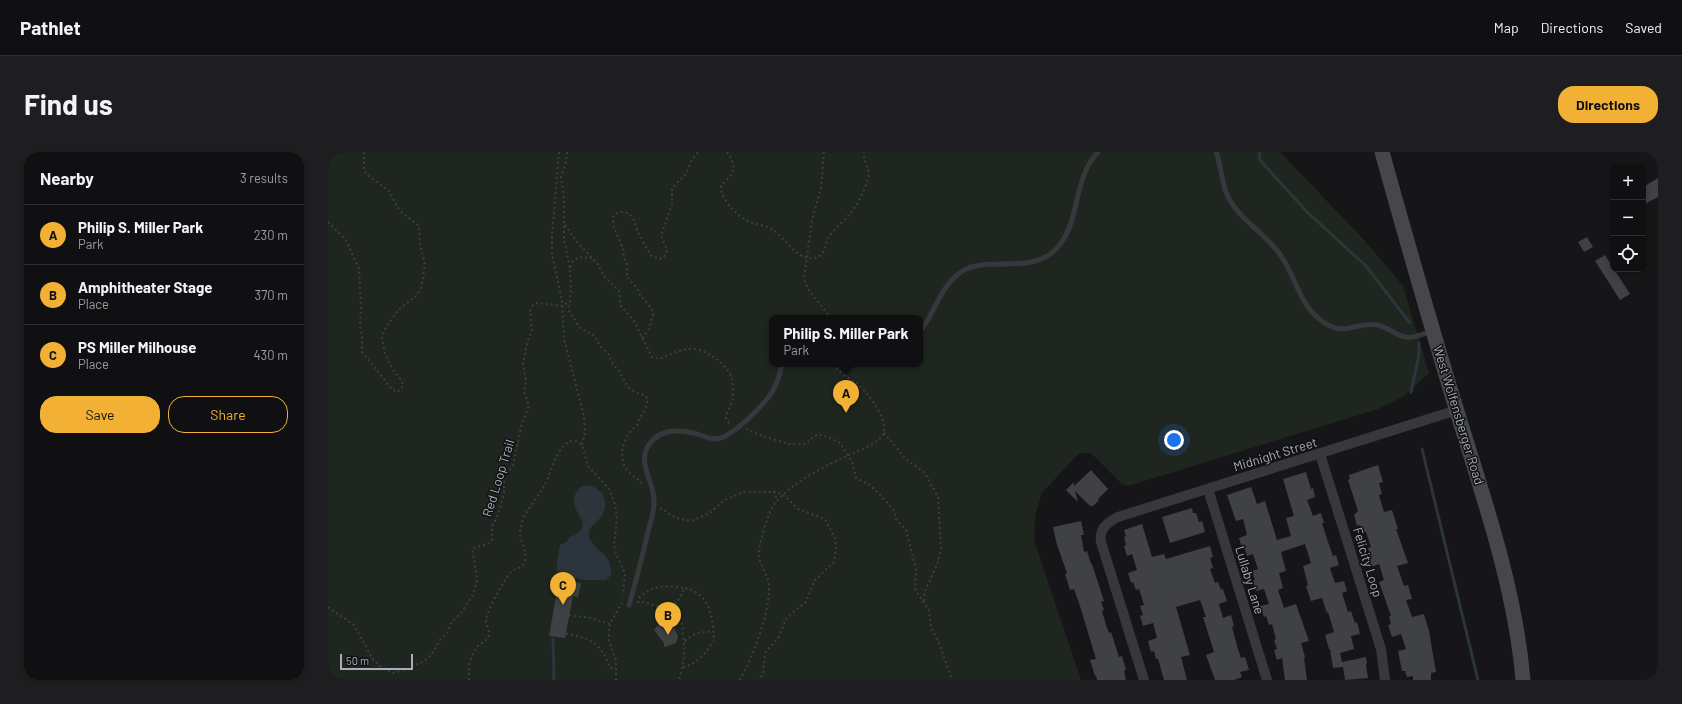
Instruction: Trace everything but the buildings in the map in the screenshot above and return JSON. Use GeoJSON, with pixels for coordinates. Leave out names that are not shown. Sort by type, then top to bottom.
{"type":"FeatureCollection","features":[{"type":"Feature","properties":{"kind":"main road","name":"West Wolfensberger Road"},"geometry":{"type":"LineString","coordinates":[[1382,152],[1433,331],[1488,510],[1509,590],[1519,644],[1523,680]]}},
{"type":"Feature","properties":{"kind":"street","name":"Midnight Street"},"geometry":{"type":"LineString","coordinates":[[1144,680],[1101,542],[1100,537],[1104,527],[1118,517],[1457,410]]}},
{"type":"Feature","properties":{"kind":"street","name":"Felicity Loop"},"geometry":{"type":"LineString","coordinates":[[1320,454],[1381,649],[1385,680]]}},
{"type":"Feature","properties":{"kind":"street","name":"Lullaby Lane"},"geometry":{"type":"LineString","coordinates":[[1208,489],[1267,680]]}},
{"type":"Feature","properties":{"kind":"lane"},"geometry":{"type":"LineString","coordinates":[[923,327],[950,282],[962,270],[976,266],[1032,262],[1048,255],[1056,249],[1066,234],[1084,173],[1098,152]]}},
{"type":"Feature","properties":{"kind":"lane"},"geometry":{"type":"LineString","coordinates":[[1216,152],[1225,190],[1230,200],[1236,209],[1278,252],[1288,267],[1306,305],[1316,317],[1330,327],[1338,329],[1345,329],[1360,325],[1379,325],[1406,338],[1433,331]]}},
{"type":"Feature","properties":{"kind":"lane"},"geometry":{"type":"LineString","coordinates":[[629,605],[644,553],[654,502],[654,495],[645,460],[647,448],[653,439],[671,430],[681,430],[717,439],[736,429],[772,393],[777,384],[781,367]]}},
{"type":"Feature","properties":{"kind":"path"},"geometry":{"type":"LineString","coordinates":[[328,222],[346,240],[358,267],[362,306],[360,326],[362,352],[391,388],[395,391],[399,391],[402,388],[403,383],[385,354],[382,347],[382,336],[400,308],[420,291],[425,271],[425,263],[420,244],[419,226],[399,210],[389,190],[366,174],[364,168],[364,152]]}},
{"type":"Feature","properties":{"kind":"path"},"geometry":{"type":"LineString","coordinates":[[559,152],[552,246],[553,263],[563,306],[564,339],[584,416],[585,432],[582,444],[588,466],[609,489],[617,512],[617,526],[614,544],[617,556],[625,574],[623,601],[610,624],[609,640],[613,650],[617,670],[616,680]]}},
{"type":"Feature","properties":{"kind":"path"},"geometry":{"type":"LineString","coordinates":[[568,152],[561,177],[564,198],[564,239],[570,269],[571,289],[569,311]]}},
{"type":"Feature","properties":{"kind":"path"},"geometry":{"type":"LineString","coordinates":[[642,338],[649,329],[652,309],[627,277],[627,265],[624,258],[623,248],[614,228],[613,217],[617,213],[622,212],[630,215],[634,220],[637,231],[652,256],[660,259],[664,257],[667,250],[662,241],[661,234],[672,204],[672,188],[686,174],[691,161],[698,152]]}},
{"type":"Feature","properties":{"kind":"path"},"geometry":{"type":"LineString","coordinates":[[727,152],[732,160],[734,169],[732,174],[721,186],[721,193],[726,202],[746,220],[772,229],[797,252],[806,257],[814,258],[824,252],[830,236],[849,216],[855,207],[868,178],[869,172],[864,158],[864,152]]}},
{"type":"Feature","properties":{"kind":"path"},"geometry":{"type":"LineString","coordinates":[[824,152],[821,188],[814,208],[804,279],[805,284],[829,315]]}},
{"type":"Feature","properties":{"kind":"path"},"geometry":{"type":"LineString","coordinates":[[565,224],[576,241],[598,264],[604,276],[619,291],[621,306],[634,321],[650,355],[659,359],[672,352],[689,348],[705,352],[716,358],[732,378],[732,399],[726,418],[730,425],[736,429],[748,430],[766,438],[792,444],[806,444],[814,436],[822,435],[838,442],[852,462],[856,478],[870,485],[885,500],[894,512],[896,519],[906,530],[916,569],[915,588],[930,611],[931,627],[939,643],[952,680]]}},
{"type":"Feature","properties":{"kind":"path"},"geometry":{"type":"LineString","coordinates":[[570,269],[573,261],[578,257],[586,256],[593,258]]}},
{"type":"Feature","properties":{"kind":"path"},"geometry":{"type":"LineString","coordinates":[[563,306],[570,300]]}},
{"type":"Feature","properties":{"kind":"path","name":"Red Loop Trail"},"geometry":{"type":"LineString","coordinates":[[328,607],[354,625],[372,658],[382,668],[389,672],[394,673],[407,669],[424,661],[432,654],[452,622],[474,592],[477,578],[472,550],[474,548],[486,545],[492,540],[492,526],[498,515],[504,493],[504,477],[513,464],[517,452],[521,426],[529,406],[524,391],[526,381],[523,363],[532,330],[530,317],[531,309],[534,304],[538,302],[563,306]]}},
{"type":"Feature","properties":{"kind":"path"},"geometry":{"type":"LineString","coordinates":[[563,306],[569,311],[580,328],[595,336],[600,346],[608,353],[613,364],[619,371],[628,387],[647,398],[646,408],[637,425],[625,440],[622,455],[627,471],[640,480],[644,486]]}},
{"type":"Feature","properties":{"kind":"path"},"geometry":{"type":"LineString","coordinates":[[740,680],[755,647],[767,604],[769,583],[759,557],[759,552],[770,510],[782,494],[796,483],[872,444],[880,439],[884,433],[884,422],[869,396],[857,384],[835,367]]}},
{"type":"Feature","properties":{"kind":"path"},"geometry":{"type":"LineString","coordinates":[[884,433],[907,460],[924,472],[938,497],[941,549],[938,565],[925,591],[924,601]]}},
{"type":"Feature","properties":{"kind":"path"},"geometry":{"type":"LineString","coordinates":[[469,680],[468,673],[473,654],[488,636],[487,618],[502,585],[510,574],[522,566],[525,562],[524,550],[519,535],[523,520],[545,484],[554,460],[561,450],[572,441],[576,440],[582,444]]}},
{"type":"Feature","properties":{"kind":"path"},"geometry":{"type":"LineString","coordinates":[[654,502],[676,518],[691,521],[712,512],[720,502],[740,493],[773,491],[782,494],[798,509],[825,519],[835,538],[835,557],[831,566],[814,581],[806,602],[787,617],[778,638],[765,653],[763,674],[759,680]]}},
{"type":"Feature","properties":{"kind":"path"},"geometry":{"type":"LineString","coordinates":[[773,491],[776,495],[776,502]]}},
{"type":"Feature","properties":{"kind":"path"},"geometry":{"type":"LineString","coordinates":[[683,667],[702,656],[714,641],[712,615],[706,603],[695,592],[684,588],[665,586],[652,588],[644,593],[635,603],[651,603],[660,608],[667,609],[676,604],[684,588]]}},
{"type":"Feature","properties":{"kind":"path"},"geometry":{"type":"LineString","coordinates":[[615,617],[629,605]]}},
{"type":"Feature","properties":{"kind":"path"},"geometry":{"type":"LineString","coordinates":[[667,609],[682,625],[685,642],[683,667],[679,680]]}},
{"type":"Feature","properties":{"kind":"path"},"geometry":{"type":"LineString","coordinates":[[569,615],[591,618],[610,624]]}},
{"type":"Feature","properties":{"kind":"path"},"geometry":{"type":"LineString","coordinates":[[685,642],[688,638],[696,634],[714,632]]}},
{"type":"Feature","properties":{"kind":"path"},"geometry":{"type":"LineString","coordinates":[[566,634],[583,637],[594,643],[605,655],[610,668],[617,670]]}},
{"type":"Feature","properties":{"kind":"shaded area"},"geometry":{"type":"Polygon","coordinates":[[[328,152],[1280,152],[1366,242],[1403,286],[1429,373],[1404,396],[1378,409],[1128,486],[1122,484],[1091,453],[1079,453],[1042,493],[1035,516],[1034,540],[1081,680],[328,680],[328,152]]]}},
{"type":"Feature","properties":{"kind":"shaded area"},"geometry":{"type":"Polygon","coordinates":[[[582,486],[595,487],[603,494],[605,501],[603,513],[591,528],[589,536],[591,542],[606,557],[611,567],[611,575],[606,580],[586,580],[560,576],[561,572],[556,571],[560,544],[563,544],[569,537],[578,533],[583,526],[581,518],[575,507],[574,500],[578,489],[582,486]]]}},
{"type":"Feature","properties":{"kind":"waterway"},"geometry":{"type":"LineString","coordinates":[[1260,152],[1259,159],[1307,212],[1365,265],[1410,323]]}},
{"type":"Feature","properties":{"kind":"waterway"},"geometry":{"type":"LineString","coordinates":[[1411,392],[1419,355],[1419,343]]}},
{"type":"Feature","properties":{"kind":"waterway"},"geometry":{"type":"LineString","coordinates":[[1422,449],[1478,680]]}},
{"type":"Feature","properties":{"kind":"waterway"},"geometry":{"type":"LineString","coordinates":[[553,639],[554,680]]}},
{"type":"Feature","properties":{"kind":"place","name":"Philip S. Miller Park"},"geometry":{"type":"Point","coordinates":[846,413]}},
{"type":"Feature","properties":{"kind":"place","name":"PS Miller Milhouse"},"geometry":{"type":"Point","coordinates":[563,605]}},
{"type":"Feature","properties":{"kind":"place","name":"Amphitheater Stage"},"geometry":{"type":"Point","coordinates":[668,635]}}]}
